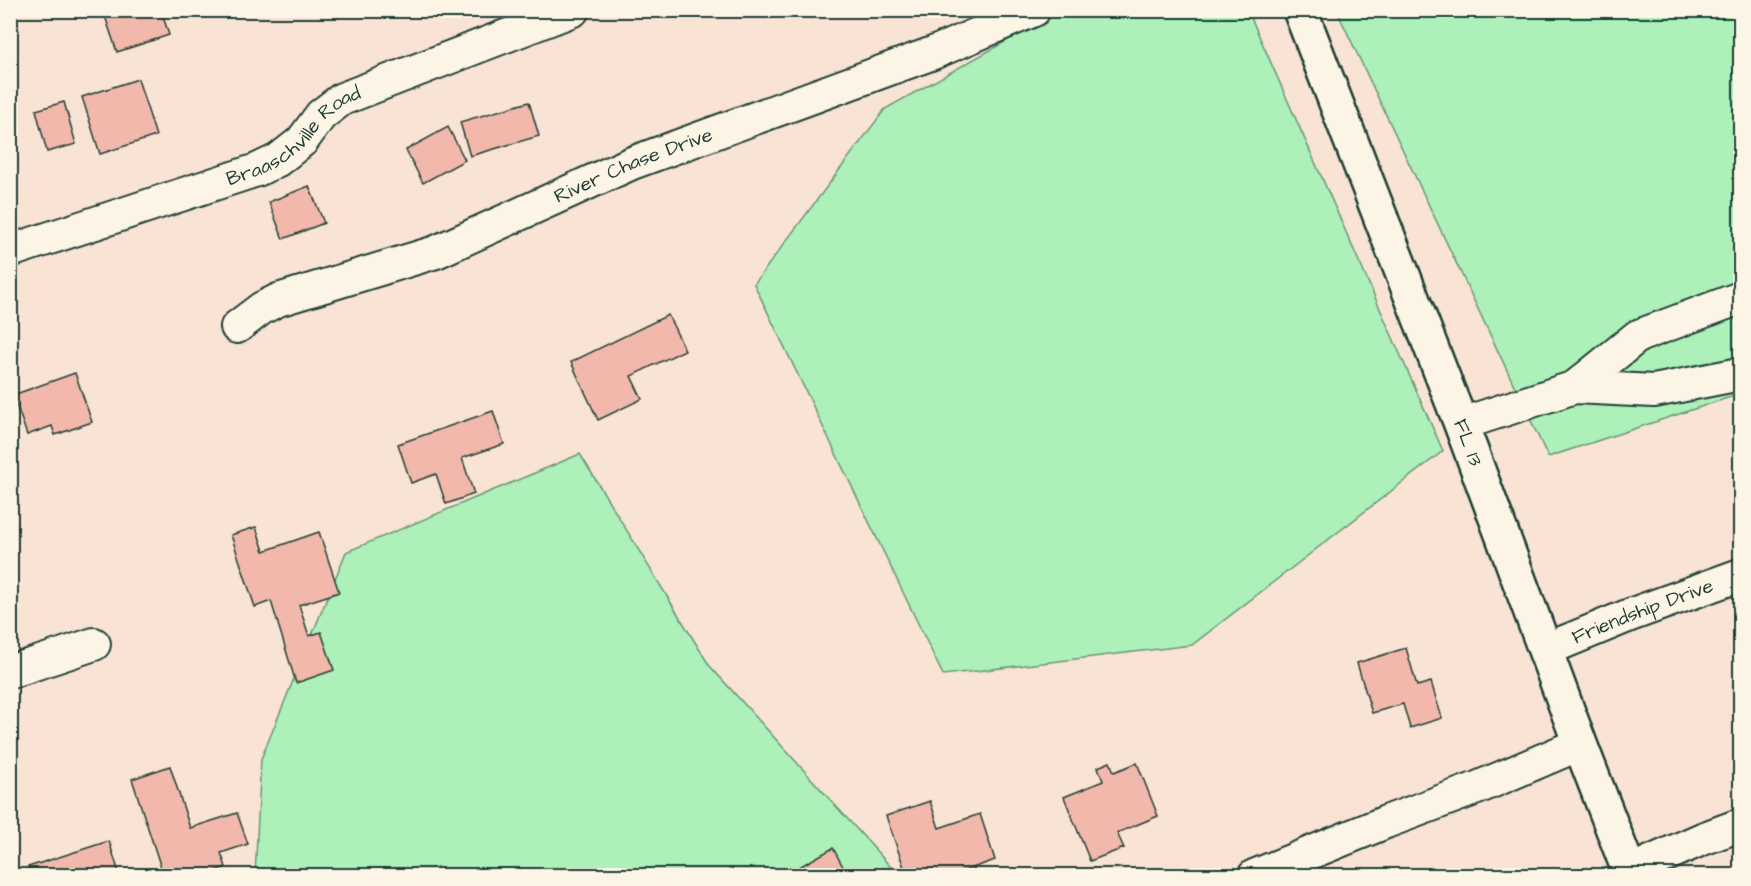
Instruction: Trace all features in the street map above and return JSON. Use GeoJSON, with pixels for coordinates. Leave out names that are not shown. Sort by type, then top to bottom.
{"type":"FeatureCollection","features":[{"type":"Feature","properties":{"kind":"main road","name":"FL 13"},"geometry":{"type":"LineString","coordinates":[[1300,10],[1461,424],[1580,744],[1631,873]]}},
{"type":"Feature","properties":{"kind":"street","name":"Braaschville Road"},"geometry":{"type":"LineString","coordinates":[[10,251],[257,170],[279,160],[302,141],[321,115],[342,99],[573,10]]}},
{"type":"Feature","properties":{"kind":"street","name":"River Chase Drive"},"geometry":{"type":"LineString","coordinates":[[237,327],[262,308],[278,300],[436,252],[632,163],[933,53],[1034,10]]}},
{"type":"Feature","properties":{"kind":"street"},"geometry":{"type":"LineString","coordinates":[[1575,387],[1638,336],[1740,298]]}},
{"type":"Feature","properties":{"kind":"street"},"geometry":{"type":"LineString","coordinates":[[1461,424],[1575,387],[1654,391],[1740,374]]}},
{"type":"Feature","properties":{"kind":"street","name":"Friendship Drive"},"geometry":{"type":"LineString","coordinates":[[1545,651],[1630,615],[1740,575]]}},
{"type":"Feature","properties":{"kind":"street"},"geometry":{"type":"LineString","coordinates":[[10,672],[94,644]]}},
{"type":"Feature","properties":{"kind":"street"},"geometry":{"type":"LineString","coordinates":[[1254,876],[1580,744]]}},
{"type":"Feature","properties":{"kind":"street"},"geometry":{"type":"LineString","coordinates":[[1631,873],[1702,839],[1740,825]]}},
{"type":"Feature","properties":{"kind":"green space"},"geometry":{"type":"Polygon","coordinates":[[[1060,11],[1248,11],[1443,451],[1192,645],[943,675],[754,284],[885,109],[1060,11]]]}},
{"type":"Feature","properties":{"kind":"green space"},"geometry":{"type":"Polygon","coordinates":[[[1337,11],[1740,11],[1740,394],[1548,457],[1337,11]]]}},
{"type":"Feature","properties":{"kind":"green space"},"geometry":{"type":"Polygon","coordinates":[[[580,454],[709,665],[898,875],[255,876],[261,759],[346,552],[580,454]]]}},
{"type":"Feature","properties":{"kind":"building"},"geometry":{"type":"Polygon","coordinates":[[[103,10],[161,10],[169,35],[117,52],[103,10]]]}},
{"type":"Feature","properties":{"kind":"building"},"geometry":{"type":"Polygon","coordinates":[[[138,79],[156,136],[100,154],[82,97],[138,79]]]}},
{"type":"Feature","properties":{"kind":"building"},"geometry":{"type":"Polygon","coordinates":[[[64,102],[76,144],[47,152],[36,110],[64,102]]]}},
{"type":"Feature","properties":{"kind":"building"},"geometry":{"type":"Polygon","coordinates":[[[529,102],[539,136],[470,156],[460,122],[529,102]]]}},
{"type":"Feature","properties":{"kind":"building"},"geometry":{"type":"Polygon","coordinates":[[[448,127],[465,160],[423,183],[406,150],[448,127]]]}},
{"type":"Feature","properties":{"kind":"building"},"geometry":{"type":"Polygon","coordinates":[[[309,186],[324,223],[283,239],[269,202],[309,186]]]}},
{"type":"Feature","properties":{"kind":"building"},"geometry":{"type":"Polygon","coordinates":[[[668,315],[685,350],[631,376],[642,399],[598,420],[571,362],[668,315]]]}},
{"type":"Feature","properties":{"kind":"building"},"geometry":{"type":"Polygon","coordinates":[[[75,373],[92,422],[55,435],[52,426],[27,435],[13,395],[75,373]]]}},
{"type":"Feature","properties":{"kind":"building"},"geometry":{"type":"Polygon","coordinates":[[[493,411],[504,444],[462,458],[474,494],[446,504],[436,474],[411,483],[398,444],[493,411]]]}},
{"type":"Feature","properties":{"kind":"building"},"geometry":{"type":"Polygon","coordinates":[[[256,527],[264,551],[319,532],[339,592],[299,605],[309,636],[321,632],[334,670],[296,683],[271,601],[255,607],[231,535],[256,527]]]}},
{"type":"Feature","properties":{"kind":"building"},"geometry":{"type":"Polygon","coordinates":[[[1406,648],[1417,686],[1431,682],[1442,718],[1410,728],[1403,704],[1372,713],[1357,663],[1406,648]]]}},
{"type":"Feature","properties":{"kind":"building"},"geometry":{"type":"Polygon","coordinates":[[[1110,762],[1114,772],[1137,763],[1158,816],[1117,833],[1124,848],[1090,861],[1064,797],[1103,781],[1098,767],[1110,762]]]}},
{"type":"Feature","properties":{"kind":"building"},"geometry":{"type":"Polygon","coordinates":[[[170,766],[190,828],[237,813],[248,844],[221,853],[226,867],[201,876],[180,876],[178,868],[163,874],[132,779],[170,766]]]}},
{"type":"Feature","properties":{"kind":"building"},"geometry":{"type":"Polygon","coordinates":[[[930,801],[939,828],[980,814],[995,860],[950,876],[907,876],[886,816],[930,801]]]}},
{"type":"Feature","properties":{"kind":"building"},"geometry":{"type":"Polygon","coordinates":[[[109,841],[120,876],[31,876],[28,867],[109,841]]]}},
{"type":"Feature","properties":{"kind":"building"},"geometry":{"type":"Polygon","coordinates":[[[833,848],[848,876],[783,876],[833,848]]]}}]}
